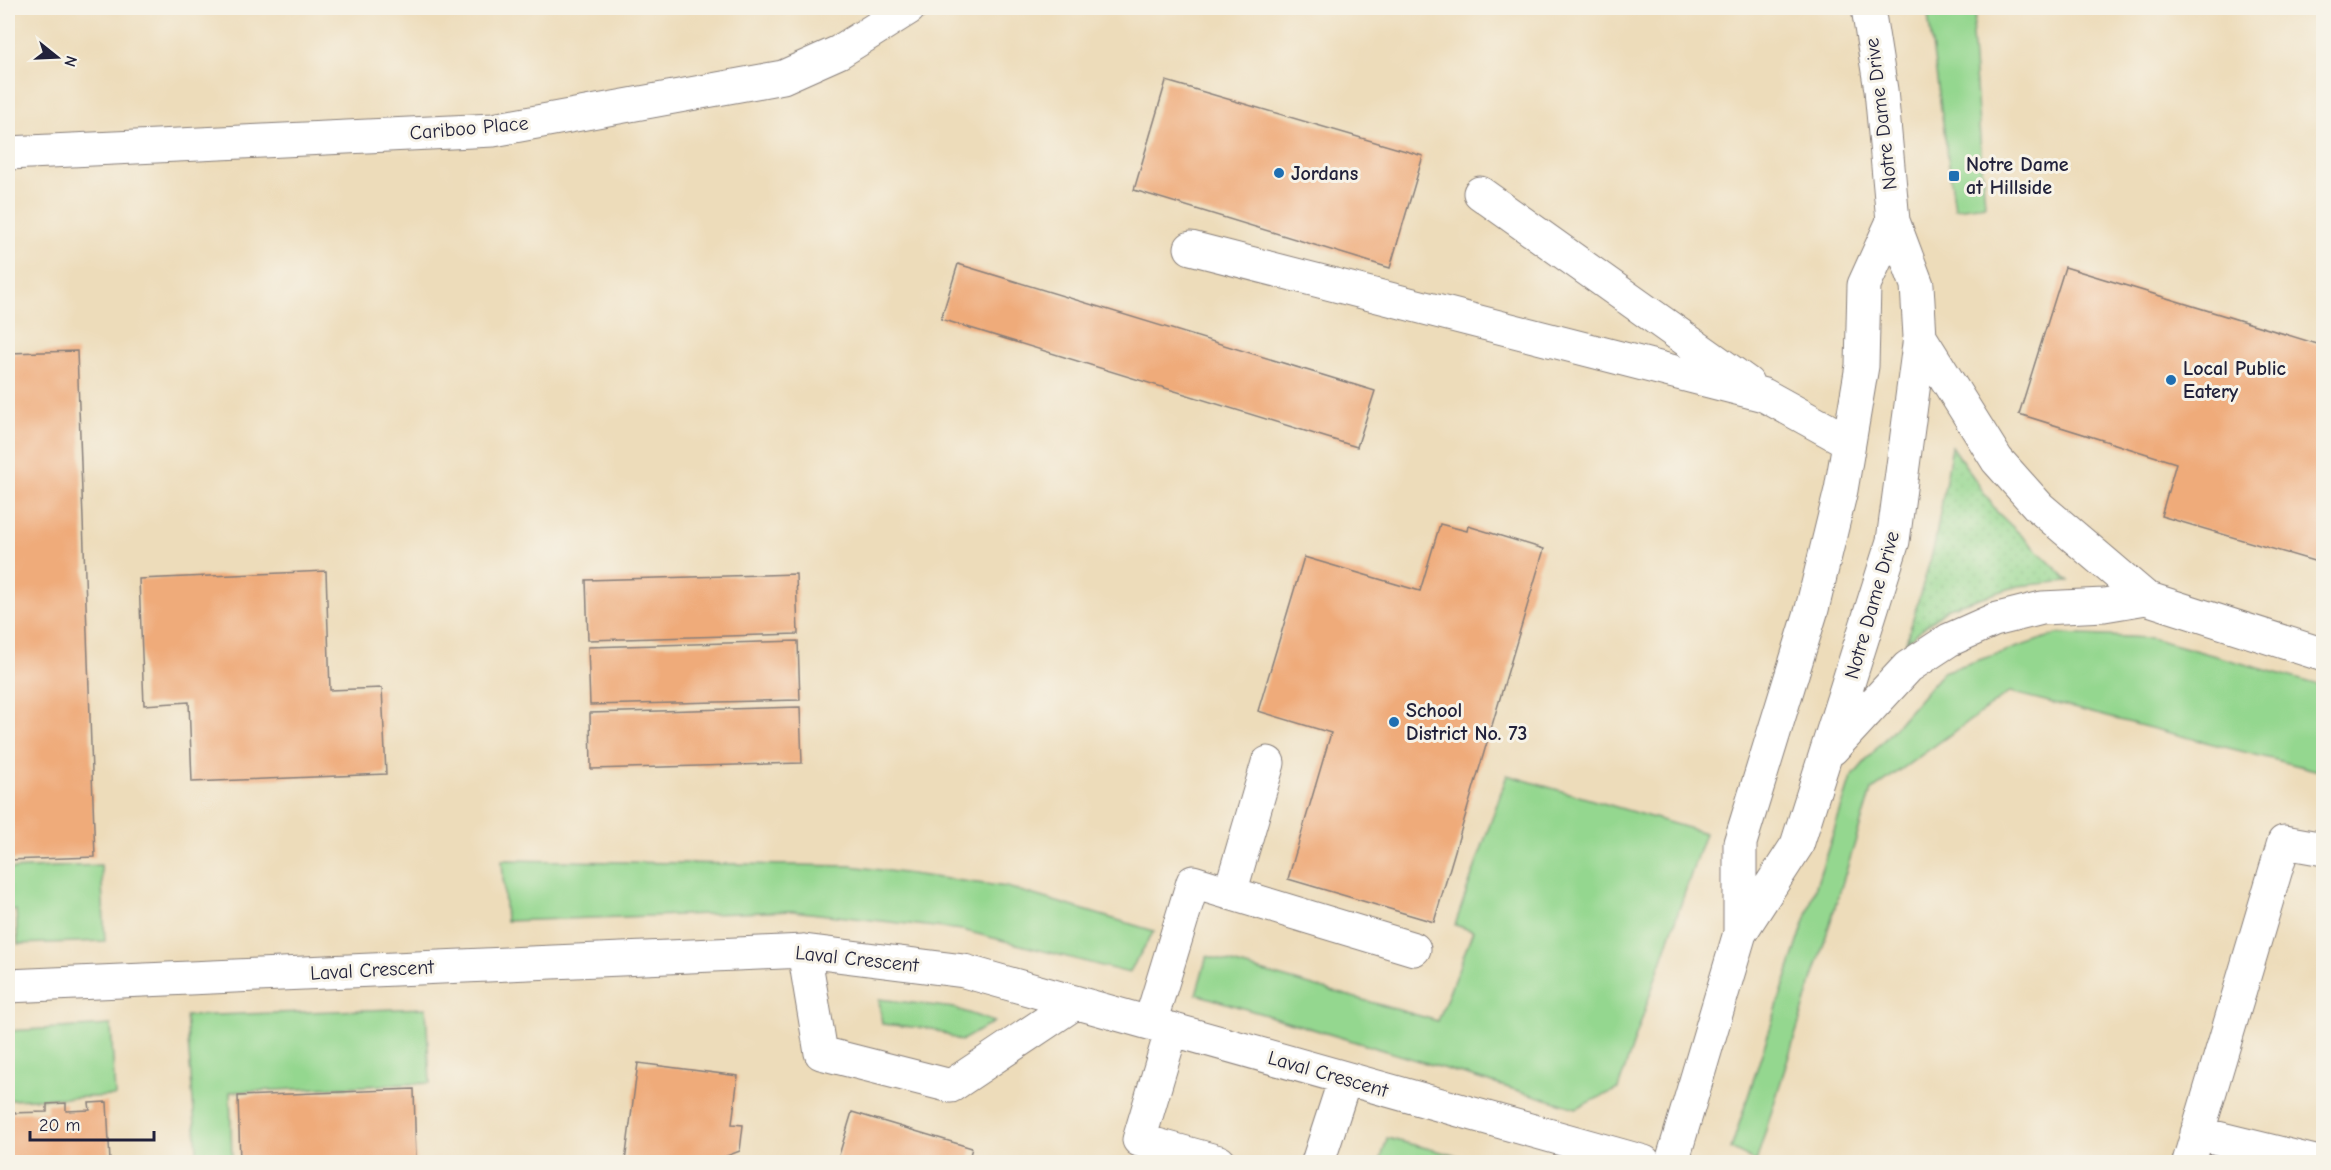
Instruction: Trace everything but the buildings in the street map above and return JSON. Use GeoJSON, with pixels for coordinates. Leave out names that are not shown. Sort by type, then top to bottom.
{"type":"FeatureCollection","features":[{"type":"Feature","properties":{"kind":"street","name":"Cariboo Place"},"geometry":{"type":"LineString","coordinates":[[8,153],[492,130],[783,77],[839,52],[909,8]]}},
{"type":"Feature","properties":{"kind":"street","name":"Notre Dame Drive"},"geometry":{"type":"LineString","coordinates":[[1672,1162],[1740,933],[1797,845],[1893,541],[1920,337],[1917,285],[1893,221],[1881,90],[1868,8]]}},
{"type":"Feature","properties":{"kind":"street"},"geometry":{"type":"LineString","coordinates":[[1480,192],[1764,395],[1849,442]]}},
{"type":"Feature","properties":{"kind":"street","name":"Notre Dame Drive"},"geometry":{"type":"LineString","coordinates":[[1740,933],[1740,843],[1812,609],[1841,490],[1862,366],[1864,285],[1893,221]]}},
{"type":"Feature","properties":{"kind":"street"},"geometry":{"type":"LineString","coordinates":[[1191,248],[1764,395]]}},
{"type":"Feature","properties":{"kind":"street"},"geometry":{"type":"LineString","coordinates":[[1920,337],[1997,460],[2039,507],[2146,598],[2324,655]]}},
{"type":"Feature","properties":{"kind":"street"},"geometry":{"type":"LineString","coordinates":[[1827,755],[1908,667],[1948,640],[1994,620],[2042,608],[2104,605],[2146,598]]}},
{"type":"Feature","properties":{"kind":"street"},"geometry":{"type":"LineString","coordinates":[[1230,893],[1268,763]]}},
{"type":"Feature","properties":{"kind":"street"},"geometry":{"type":"LineString","coordinates":[[2315,1162],[2193,1148],[2284,842],[2324,849]]}},
{"type":"Feature","properties":{"kind":"street"},"geometry":{"type":"LineString","coordinates":[[1219,1162],[1139,1140],[1161,1026],[1193,882],[1414,949]]}},
{"type":"Feature","properties":{"kind":"street"},"geometry":{"type":"LineString","coordinates":[[804,951],[820,1053],[951,1086],[1074,1003]]}},
{"type":"Feature","properties":{"kind":"street","name":"Laval Crescent"},"geometry":{"type":"LineString","coordinates":[[8,986],[804,951],[963,971],[1644,1162]]}},
{"type":"Feature","properties":{"kind":"street"},"geometry":{"type":"LineString","coordinates":[[1318,1162],[1345,1079]]}},
{"type":"Feature","properties":{"kind":"green space"},"geometry":{"type":"Polygon","coordinates":[[[1927,8],[1977,8],[1972,34],[1985,205],[1955,209],[1927,8]]]}},
{"type":"Feature","properties":{"kind":"green space"},"geometry":{"type":"Polygon","coordinates":[[[1952,446],[1997,512],[2069,581],[2018,586],[1948,608],[1906,642],[1934,547],[1952,446]]]}},
{"type":"Feature","properties":{"kind":"green space"},"geometry":{"type":"Polygon","coordinates":[[[2057,634],[2151,638],[2323,686],[2323,772],[2010,692],[1871,791],[1756,1162],[1731,1149],[1851,778],[1943,672],[2057,634]]]}},
{"type":"Feature","properties":{"kind":"green space"},"geometry":{"type":"Polygon","coordinates":[[[1507,775],[1705,833],[1618,1089],[1576,1108],[1196,994],[1207,956],[1438,1021],[1473,931],[1455,925],[1507,775]]]}},
{"type":"Feature","properties":{"kind":"green space"},"geometry":{"type":"Polygon","coordinates":[[[502,860],[851,866],[1007,887],[1154,931],[1129,973],[962,930],[792,911],[506,921],[502,860]]]}},
{"type":"Feature","properties":{"kind":"green space"},"geometry":{"type":"Polygon","coordinates":[[[101,865],[105,941],[18,944],[16,910],[8,910],[8,869],[101,865]]]}},
{"type":"Feature","properties":{"kind":"green space"},"geometry":{"type":"Polygon","coordinates":[[[879,999],[954,1008],[994,1022],[961,1041],[933,1029],[882,1024],[879,999]]]}},
{"type":"Feature","properties":{"kind":"green space"},"geometry":{"type":"Polygon","coordinates":[[[426,1008],[430,1083],[230,1092],[232,1162],[198,1162],[186,1016],[426,1008]]]}},
{"type":"Feature","properties":{"kind":"green space"},"geometry":{"type":"Polygon","coordinates":[[[111,1025],[115,1096],[8,1100],[8,1031],[111,1025]]]}},
{"type":"Feature","properties":{"kind":"green space"},"geometry":{"type":"Polygon","coordinates":[[[1387,1138],[1481,1162],[1380,1162],[1387,1138]]]}},
{"type":"Feature","properties":{"kind":"place","name":"Jordans"},"geometry":{"type":"Point","coordinates":[1279,173]}},
{"type":"Feature","properties":{"kind":"place","name":"Notre Dame at Hillside"},"geometry":{"type":"Point","coordinates":[1954,176]}},
{"type":"Feature","properties":{"kind":"place","name":"Local Public Eatery"},"geometry":{"type":"Point","coordinates":[2171,380]}},
{"type":"Feature","properties":{"kind":"place","name":"School District No. 73"},"geometry":{"type":"Point","coordinates":[1394,722]}}]}
